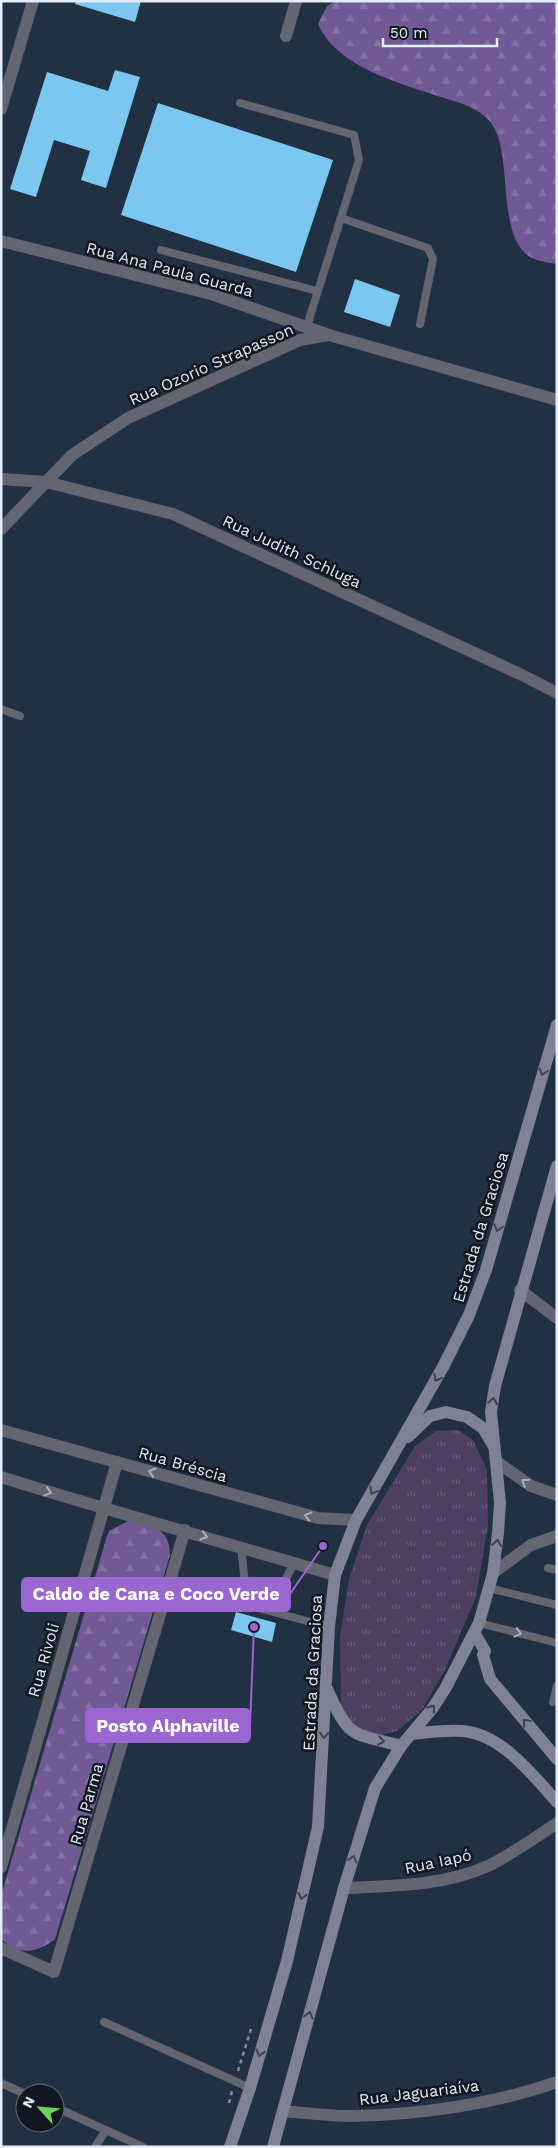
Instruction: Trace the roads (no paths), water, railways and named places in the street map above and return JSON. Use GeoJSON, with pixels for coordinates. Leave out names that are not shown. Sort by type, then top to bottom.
{"type":"FeatureCollection","features":[{"type":"Feature","properties":{"kind":"main road","name":"Estrada da Graciosa"},"geometry":{"type":"LineString","coordinates":[[230,2147],[250,2088],[287,1961],[318,1827],[329,1627],[335,1575],[356,1520],[442,1367],[476,1297],[486,1270],[552,1053],[557,1025]]}},
{"type":"Feature","properties":{"kind":"main road"},"geometry":{"type":"LineString","coordinates":[[273,2147],[344,1888],[375,1788],[401,1746],[445,1689],[477,1628],[489,1588],[493,1572],[500,1503],[491,1412],[499,1369],[520,1290],[557,1166]]}},
{"type":"Feature","properties":{"kind":"main road"},"geometry":{"type":"LineString","coordinates":[[397,1449],[430,1416],[446,1412],[467,1417],[483,1428],[496,1449]]}},
{"type":"Feature","properties":{"kind":"main road"},"geometry":{"type":"LineString","coordinates":[[477,1628],[485,1651],[483,1655],[490,1679],[557,1760]]}},
{"type":"Feature","properties":{"kind":"main road"},"geometry":{"type":"LineString","coordinates":[[326,1687],[342,1721],[354,1734],[401,1746]]}},
{"type":"Feature","properties":{"kind":"main road"},"geometry":{"type":"LineString","coordinates":[[412,1734],[465,1731],[495,1742],[523,1763],[557,1802]]}},
{"type":"Feature","properties":{"kind":"street"},"geometry":{"type":"LineString","coordinates":[[1,110],[33,1]]}},
{"type":"Feature","properties":{"kind":"street"},"geometry":{"type":"LineString","coordinates":[[286,36],[296,1]]}},
{"type":"Feature","properties":{"kind":"street","name":"Rua Ana Paula Guarda"},"geometry":{"type":"LineString","coordinates":[[1,241],[211,294],[329,335]]}},
{"type":"Feature","properties":{"kind":"street","name":"Rua Ozorio Strapasson"},"geometry":{"type":"LineString","coordinates":[[1,528],[72,455],[128,418],[300,340],[329,335],[557,400]]}},
{"type":"Feature","properties":{"kind":"street","name":"Rua Judith Schluga"},"geometry":{"type":"LineString","coordinates":[[1,480],[46,482],[173,514],[522,675],[557,693]]}},
{"type":"Feature","properties":{"kind":"street"},"geometry":{"type":"LineString","coordinates":[[520,1290],[557,1318]]}},
{"type":"Feature","properties":{"kind":"street","name":"Rua Bréscia"},"geometry":{"type":"LineString","coordinates":[[1,1430],[318,1518],[356,1520]]}},
{"type":"Feature","properties":{"kind":"street","name":"Rua Rivoli"},"geometry":{"type":"LineString","coordinates":[[1,1866],[116,1462]]}},
{"type":"Feature","properties":{"kind":"street"},"geometry":{"type":"LineString","coordinates":[[497,1462],[531,1486],[557,1495]]}},
{"type":"Feature","properties":{"kind":"street"},"geometry":{"type":"LineString","coordinates":[[1,1477],[103,1509],[185,1530],[335,1575]]}},
{"type":"Feature","properties":{"kind":"street","name":"Rua Parma"},"geometry":{"type":"LineString","coordinates":[[1,1948],[54,1972],[185,1530]]}},
{"type":"Feature","properties":{"kind":"street"},"geometry":{"type":"LineString","coordinates":[[493,1572],[531,1545],[557,1536]]}},
{"type":"Feature","properties":{"kind":"street","name":"Rua Iapó"},"geometry":{"type":"LineString","coordinates":[[344,1888],[396,1886],[441,1880],[487,1866],[557,1823]]}},
{"type":"Feature","properties":{"kind":"street","name":"Rua Jaguariaíva"},"geometry":{"type":"LineString","coordinates":[[283,2111],[352,2116],[407,2112],[480,2102],[557,2082]]}},
{"type":"Feature","properties":{"kind":"lane"},"geometry":{"type":"LineString","coordinates":[[240,102],[333,128],[354,136],[359,160],[307,326]]}},
{"type":"Feature","properties":{"kind":"lane"},"geometry":{"type":"LineString","coordinates":[[341,218],[428,248],[433,259],[420,324]]}},
{"type":"Feature","properties":{"kind":"lane"},"geometry":{"type":"LineString","coordinates":[[161,250],[318,291]]}},
{"type":"Feature","properties":{"kind":"lane"},"geometry":{"type":"LineString","coordinates":[[1,708],[20,716]]}},
{"type":"Feature","properties":{"kind":"lane"},"geometry":{"type":"LineString","coordinates":[[241,1547],[245,1583],[279,1592],[294,1563]]}},
{"type":"Feature","properties":{"kind":"lane"},"geometry":{"type":"LineString","coordinates":[[263,1588],[262,1610],[329,1627]]}},
{"type":"Feature","properties":{"kind":"lane"},"geometry":{"type":"LineString","coordinates":[[489,1588],[557,1605]]}},
{"type":"Feature","properties":{"kind":"lane"},"geometry":{"type":"LineString","coordinates":[[477,1628],[557,1643]]}},
{"type":"Feature","properties":{"kind":"lane"},"geometry":{"type":"LineString","coordinates":[[553,1702],[557,1686]]}},
{"type":"Feature","properties":{"kind":"lane"},"geometry":{"type":"LineString","coordinates":[[104,2022],[250,2088]]}},
{"type":"Feature","properties":{"kind":"lane"},"geometry":{"type":"LineString","coordinates":[[1,2083],[15,2089]]}},
{"type":"Feature","properties":{"kind":"lane"},"geometry":{"type":"LineString","coordinates":[[65,2112],[143,2147]]}},
{"type":"Feature","properties":{"kind":"lane"},"geometry":{"type":"LineString","coordinates":[[95,2147],[106,2130]]}},
{"type":"Feature","properties":{"kind":"place","name":"Caldo de Cana e Coco Verde"},"geometry":{"type":"Point","coordinates":[323,1546]}},
{"type":"Feature","properties":{"kind":"place","name":"Posto Alphaville"},"geometry":{"type":"Point","coordinates":[254,1627]}}]}
